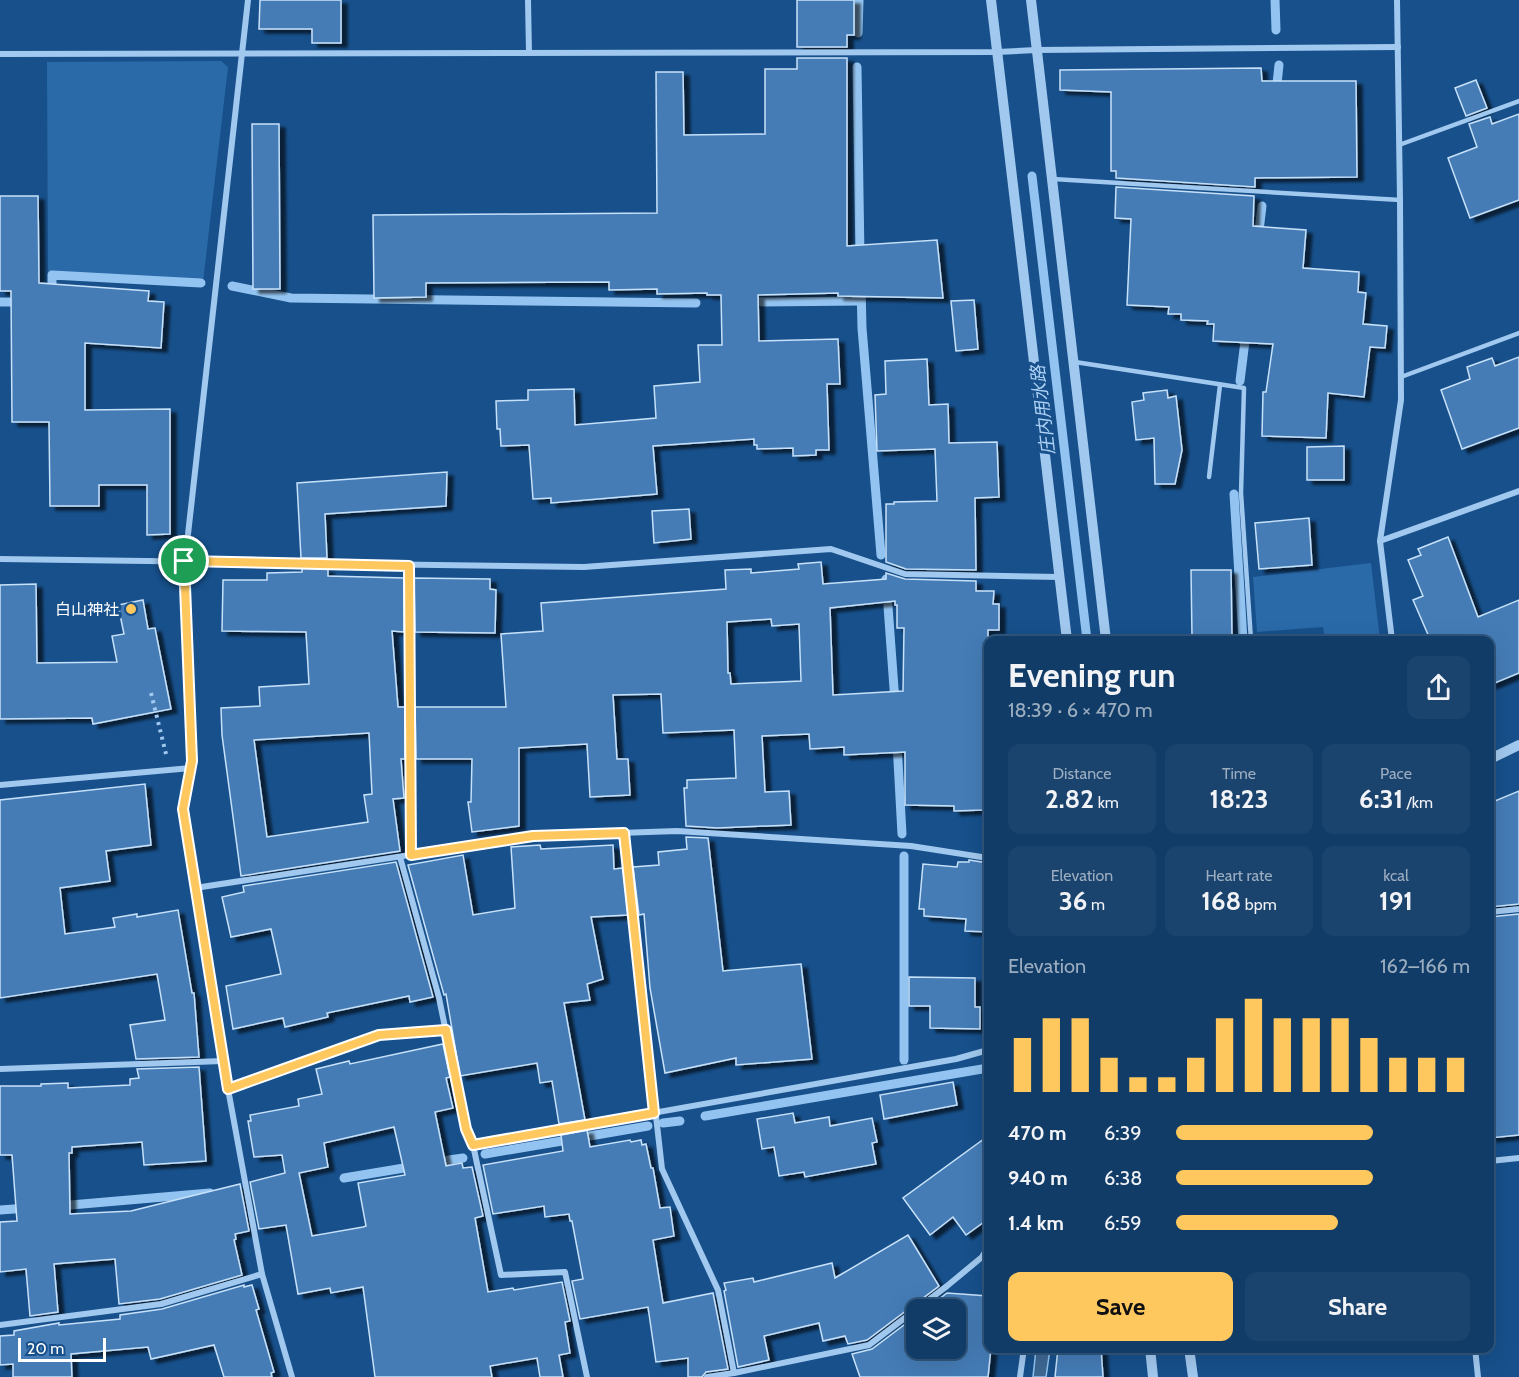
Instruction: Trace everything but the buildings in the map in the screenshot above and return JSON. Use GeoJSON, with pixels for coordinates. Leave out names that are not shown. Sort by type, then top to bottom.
{"type":"FeatureCollection","features":[{"type":"Feature","properties":{"kind":"street"},"geometry":{"type":"LineString","coordinates":[[248,0],[184,561],[191,768],[183,809],[223,1061],[262,1274],[292,1377]]}},
{"type":"Feature","properties":{"kind":"street"},"geometry":{"type":"LineString","coordinates":[[528,0],[529,53]]}},
{"type":"Feature","properties":{"kind":"street"},"geometry":{"type":"LineString","coordinates":[[991,0],[1066,636]]}},
{"type":"Feature","properties":{"kind":"street"},"geometry":{"type":"LineString","coordinates":[[1031,0],[1106,636]]}},
{"type":"Feature","properties":{"kind":"street"},"geometry":{"type":"LineString","coordinates":[[1392,636],[1380,541],[1401,400],[1397,0]]}},
{"type":"Feature","properties":{"kind":"street"},"geometry":{"type":"LineString","coordinates":[[0,54],[997,52],[1398,47]]}},
{"type":"Feature","properties":{"kind":"street"},"geometry":{"type":"LineString","coordinates":[[1380,541],[1519,491]]}},
{"type":"Feature","properties":{"kind":"street"},"geometry":{"type":"LineString","coordinates":[[0,559],[584,567],[831,549],[905,574],[1059,576]]}},
{"type":"Feature","properties":{"kind":"street"},"geometry":{"type":"LineString","coordinates":[[409,566],[411,855]]}},
{"type":"Feature","properties":{"kind":"street"},"geometry":{"type":"LineString","coordinates":[[1494,757],[1519,745]]}},
{"type":"Feature","properties":{"kind":"street"},"geometry":{"type":"LineString","coordinates":[[0,785],[191,768]]}},
{"type":"Feature","properties":{"kind":"street"},"geometry":{"type":"LineString","coordinates":[[195,888],[533,836],[677,831],[911,846],[984,857]]}},
{"type":"Feature","properties":{"kind":"street"},"geometry":{"type":"LineString","coordinates":[[624,833],[662,1169],[718,1290],[734,1373]]}},
{"type":"Feature","properties":{"kind":"street"},"geometry":{"type":"LineString","coordinates":[[400,856],[439,998],[466,1129],[473,1145],[501,1275],[565,1272],[587,1377]]}},
{"type":"Feature","properties":{"kind":"street"},"geometry":{"type":"LineString","coordinates":[[1494,912],[1519,909]]}},
{"type":"Feature","properties":{"kind":"street"},"geometry":{"type":"LineString","coordinates":[[228,1089],[379,1035],[446,1030]]}},
{"type":"Feature","properties":{"kind":"street"},"geometry":{"type":"LineString","coordinates":[[473,1145],[956,1059],[984,1051]]}},
{"type":"Feature","properties":{"kind":"street"},"geometry":{"type":"LineString","coordinates":[[0,1069],[223,1061]]}},
{"type":"Feature","properties":{"kind":"street"},"geometry":{"type":"LineString","coordinates":[[1494,1161],[1519,1158]]}},
{"type":"Feature","properties":{"kind":"street"},"geometry":{"type":"LineString","coordinates":[[707,1377],[869,1345],[947,1286],[984,1254]]}},
{"type":"Feature","properties":{"kind":"street"},"geometry":{"type":"LineString","coordinates":[[0,1325],[160,1304],[262,1274]]}},
{"type":"Feature","properties":{"kind":"street"},"geometry":{"type":"LineString","coordinates":[[1020,1377],[1022,1353]]}},
{"type":"Feature","properties":{"kind":"street"},"geometry":{"type":"LineString","coordinates":[[1151,1353],[1153,1377]]}},
{"type":"Feature","properties":{"kind":"street"},"geometry":{"type":"LineString","coordinates":[[1190,1353],[1192,1377]]}},
{"type":"Feature","properties":{"kind":"street"},"geometry":{"type":"LineString","coordinates":[[1476,1353],[1478,1377]]}},
{"type":"Feature","properties":{"kind":"lane"},"geometry":{"type":"LineString","coordinates":[[1399,145],[1519,101]]}},
{"type":"Feature","properties":{"kind":"lane"},"geometry":{"type":"LineString","coordinates":[[1051,179],[1400,200]]}},
{"type":"Feature","properties":{"kind":"lane"},"geometry":{"type":"LineString","coordinates":[[1401,377],[1519,333]]}},
{"type":"Feature","properties":{"kind":"lane"},"geometry":{"type":"LineString","coordinates":[[1073,362],[1244,388],[1241,493],[1251,636]]}},
{"type":"Feature","properties":{"kind":"lane"},"geometry":{"type":"LineString","coordinates":[[1209,477],[1220,385]]}},
{"type":"Feature","properties":{"kind":"path"},"geometry":{"type":"LineString","coordinates":[[151,693],[170,770]]}},
{"type":"Feature","properties":{"kind":"shaded area"},"geometry":{"type":"Polygon","coordinates":[[[221,61],[228,67],[203,282],[48,273],[47,62],[221,61]]]}},
{"type":"Feature","properties":{"kind":"shaded area"},"geometry":{"type":"Polygon","coordinates":[[[1371,563],[1380,636],[1324,636],[1323,627],[1257,632],[1253,577],[1371,563]]]}},
{"type":"Feature","properties":{"kind":"shaded area"},"geometry":{"type":"Polygon","coordinates":[[[1036,1353],[1049,1353],[1046,1377],[1033,1377],[1036,1353]]]}},
{"type":"Feature","properties":{"kind":"waterway"},"geometry":{"type":"LineString","coordinates":[[858,33],[859,0]]}},
{"type":"Feature","properties":{"kind":"waterway"},"geometry":{"type":"LineString","coordinates":[[1275,0],[1276,30]]}},
{"type":"Feature","properties":{"kind":"waterway"},"geometry":{"type":"LineString","coordinates":[[1276,93],[1279,65]]}},
{"type":"Feature","properties":{"kind":"waterway"},"geometry":{"type":"LineString","coordinates":[[857,67],[860,257]]}},
{"type":"Feature","properties":{"kind":"waterway","name":"庄内用水路"},"geometry":{"type":"LineString","coordinates":[[1032,176],[1087,636]]}},
{"type":"Feature","properties":{"kind":"waterway"},"geometry":{"type":"LineString","coordinates":[[1258,239],[1262,206]]}},
{"type":"Feature","properties":{"kind":"waterway"},"geometry":{"type":"LineString","coordinates":[[52,294],[52,275],[201,283]]}},
{"type":"Feature","properties":{"kind":"waterway"},"geometry":{"type":"LineString","coordinates":[[232,286],[291,298],[696,303]]}},
{"type":"Feature","properties":{"kind":"waterway"},"geometry":{"type":"LineString","coordinates":[[861,286],[862,328],[881,555]]}},
{"type":"Feature","properties":{"kind":"waterway"},"geometry":{"type":"LineString","coordinates":[[748,302],[861,301]]}},
{"type":"Feature","properties":{"kind":"waterway"},"geometry":{"type":"LineString","coordinates":[[0,302],[22,302]]}},
{"type":"Feature","properties":{"kind":"waterway"},"geometry":{"type":"LineString","coordinates":[[1240,381],[1246,333]]}},
{"type":"Feature","properties":{"kind":"waterway"},"geometry":{"type":"LineString","coordinates":[[1234,494],[1243,636]]}},
{"type":"Feature","properties":{"kind":"waterway"},"geometry":{"type":"LineString","coordinates":[[886,579],[895,702]]}},
{"type":"Feature","properties":{"kind":"waterway"},"geometry":{"type":"LineString","coordinates":[[897,743],[902,834]]}},
{"type":"Feature","properties":{"kind":"waterway"},"geometry":{"type":"LineString","coordinates":[[904,856],[904,1060]]}},
{"type":"Feature","properties":{"kind":"waterway"},"geometry":{"type":"LineString","coordinates":[[705,1116],[984,1069]]}},
{"type":"Feature","properties":{"kind":"waterway"},"geometry":{"type":"LineString","coordinates":[[663,1123],[680,1121]]}},
{"type":"Feature","properties":{"kind":"waterway"},"geometry":{"type":"LineString","coordinates":[[590,1136],[648,1126]]}},
{"type":"Feature","properties":{"kind":"waterway"},"geometry":{"type":"LineString","coordinates":[[485,1154],[562,1141]]}},
{"type":"Feature","properties":{"kind":"waterway"},"geometry":{"type":"LineString","coordinates":[[435,1162],[463,1158]]}},
{"type":"Feature","properties":{"kind":"waterway"},"geometry":{"type":"LineString","coordinates":[[344,1178],[416,1166]]}},
{"type":"Feature","properties":{"kind":"waterway"},"geometry":{"type":"LineString","coordinates":[[59,1206],[210,1193]]}},
{"type":"Feature","properties":{"kind":"waterway"},"geometry":{"type":"LineString","coordinates":[[0,1210],[28,1208]]}},
{"type":"Feature","properties":{"kind":"place","name":"白山神社"},"geometry":{"type":"Point","coordinates":[131,609]}},
{"type":"Feature","properties":{"kind":"route"},"geometry":{"type":"LineString","coordinates":[[184,561],[409,566],[411,855],[533,836],[624,833],[654,1113],[473,1145],[466,1129],[446,1030],[379,1035],[228,1089],[183,809],[192,761],[184,561]]}}]}
